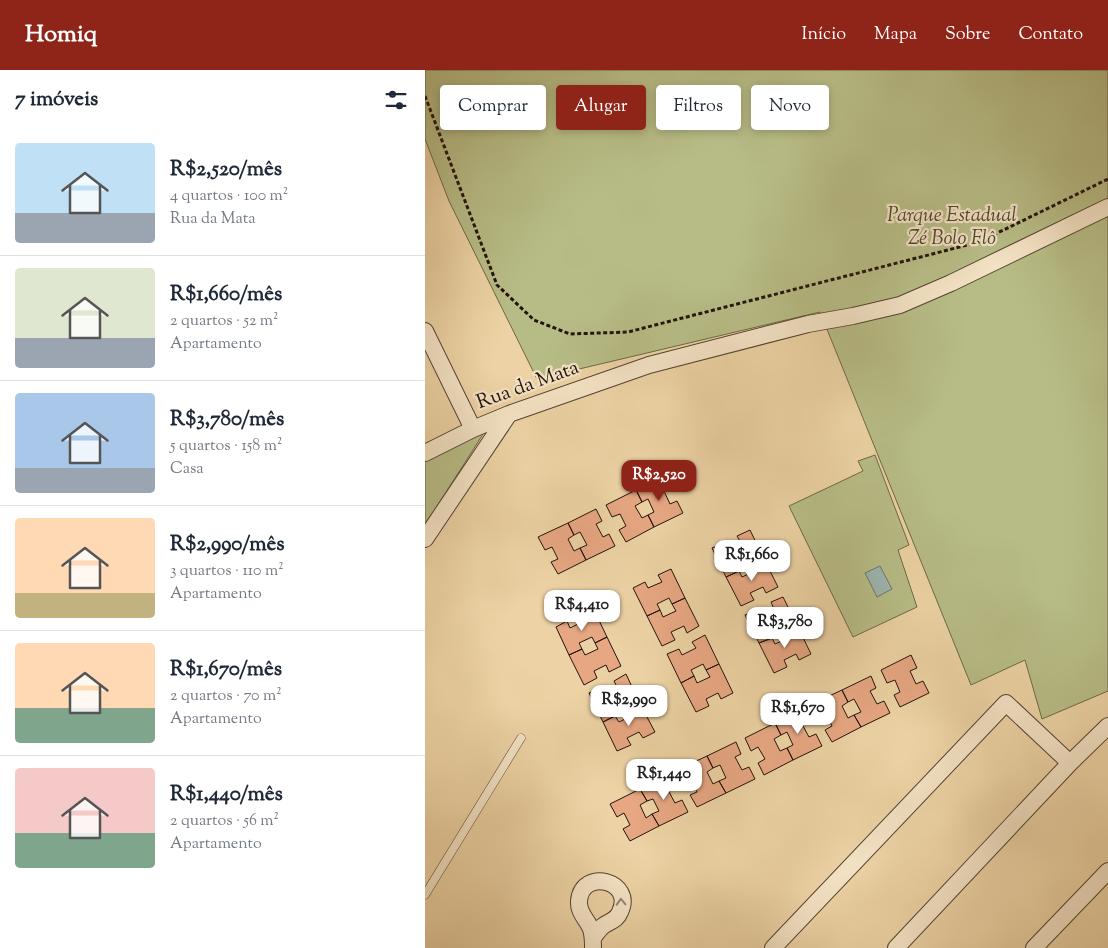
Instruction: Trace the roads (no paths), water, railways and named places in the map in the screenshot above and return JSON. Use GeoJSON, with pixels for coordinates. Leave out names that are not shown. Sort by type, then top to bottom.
{"type":"FeatureCollection","features":[{"type":"Feature","properties":{"kind":"street","name":"Rua da Mata"},"geometry":{"type":"LineString","coordinates":[[425,331],[473,429],[509,414],[649,366],[808,324],[900,305],[951,283],[1108,207]]}},
{"type":"Feature","properties":{"kind":"street"},"geometry":{"type":"LineString","coordinates":[[425,539],[509,414]]}},
{"type":"Feature","properties":{"kind":"street"},"geometry":{"type":"LineString","coordinates":[[425,453],[473,429]]}},
{"type":"Feature","properties":{"kind":"street"},"geometry":{"type":"LineString","coordinates":[[773,948],[1005,703],[1070,763]]}},
{"type":"Feature","properties":{"kind":"street"},"geometry":{"type":"LineString","coordinates":[[896,948],[1070,763],[1108,726]]}},
{"type":"Feature","properties":{"kind":"street"},"geometry":{"type":"LineString","coordinates":[[1034,948],[1108,871]]}},
{"type":"Feature","properties":{"kind":"lane"},"geometry":{"type":"LineString","coordinates":[[425,895],[521,738]]}},
{"type":"Feature","properties":{"kind":"water"},"geometry":{"type":"Polygon","coordinates":[[[880,566],[892,589],[877,597],[865,573],[880,566]]]}},
{"type":"Feature","properties":{"kind":"park label","name":"Parque Estadual Zé Bolo Flô"},"geometry":{"type":"Point","coordinates":[952,228]}}]}
